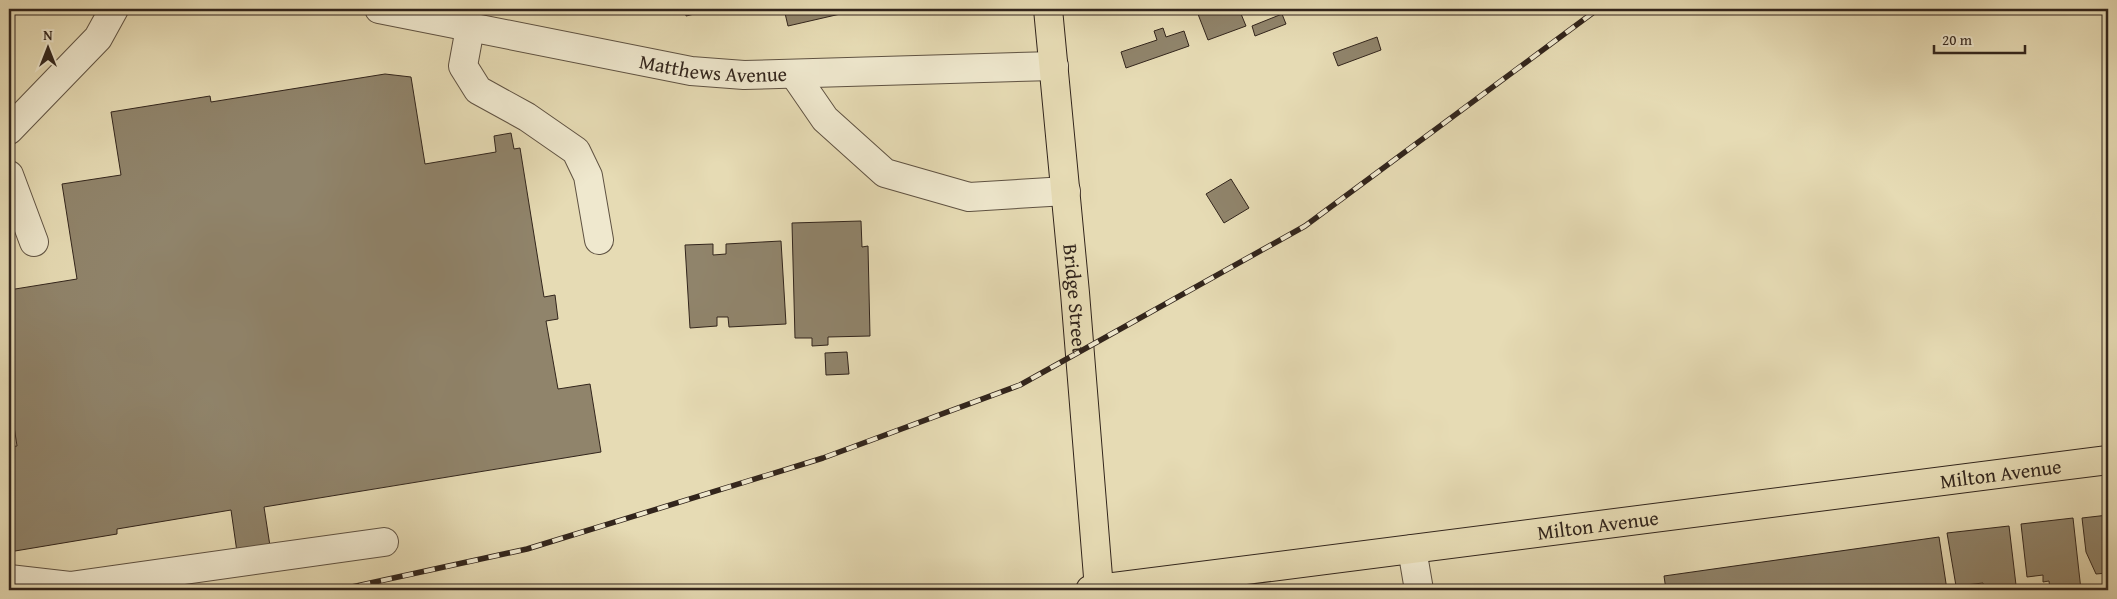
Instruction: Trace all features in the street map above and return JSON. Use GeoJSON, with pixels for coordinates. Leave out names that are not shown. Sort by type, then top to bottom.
{"type":"FeatureCollection","features":[{"type":"Feature","properties":{"kind":"main road","name":"Bridge Street"},"geometry":{"type":"LineString","coordinates":[[1048,9],[1066,191],[1094,590]]}},
{"type":"Feature","properties":{"kind":"main road","name":"Milton Avenue"},"geometry":{"type":"LineString","coordinates":[[1094,590],[2108,460]]}},
{"type":"Feature","properties":{"kind":"street"},"geometry":{"type":"LineString","coordinates":[[9,130],[98,38],[114,9]]}},
{"type":"Feature","properties":{"kind":"street","name":"Matthews Avenue"},"geometry":{"type":"LineString","coordinates":[[378,9],[692,71],[744,75],[1054,66]]}},
{"type":"Feature","properties":{"kind":"street"},"geometry":{"type":"LineString","coordinates":[[470,28],[463,66],[470,79],[478,90],[527,117],[576,152],[588,176],[599,240]]}},
{"type":"Feature","properties":{"kind":"street"},"geometry":{"type":"LineString","coordinates":[[794,74],[825,119],[884,173],[969,197],[1066,191]]}},
{"type":"Feature","properties":{"kind":"street"},"geometry":{"type":"LineString","coordinates":[[9,175],[34,242]]}},
{"type":"Feature","properties":{"kind":"street"},"geometry":{"type":"LineString","coordinates":[[9,579],[70,586],[384,542]]}},
{"type":"Feature","properties":{"kind":"street"},"geometry":{"type":"LineString","coordinates":[[1412,549],[1419,590]]}},
{"type":"Feature","properties":{"kind":"building"},"geometry":{"type":"Polygon","coordinates":[[[685,9],[715,9],[686,16],[685,9]]]}},
{"type":"Feature","properties":{"kind":"building"},"geometry":{"type":"Polygon","coordinates":[[[784,9],[862,9],[788,26],[784,9]]]}},
{"type":"Feature","properties":{"kind":"building"},"geometry":{"type":"Polygon","coordinates":[[[1196,9],[1239,9],[1246,26],[1208,40],[1196,9]]]}},
{"type":"Feature","properties":{"kind":"building"},"geometry":{"type":"Polygon","coordinates":[[[1282,14],[1286,24],[1255,36],[1252,26],[1282,14]]]}},
{"type":"Feature","properties":{"kind":"building"},"geometry":{"type":"Polygon","coordinates":[[[1163,28],[1166,37],[1184,31],[1189,46],[1126,68],[1121,52],[1157,40],[1154,31],[1163,28]]]}},
{"type":"Feature","properties":{"kind":"building"},"geometry":{"type":"Polygon","coordinates":[[[1377,37],[1381,50],[1338,66],[1333,53],[1377,37]]]}},
{"type":"Feature","properties":{"kind":"building"},"geometry":{"type":"Polygon","coordinates":[[[385,74],[411,77],[425,164],[496,152],[494,136],[511,133],[514,149],[520,148],[544,297],[555,295],[558,319],[546,321],[558,389],[590,384],[601,452],[264,507],[270,546],[237,552],[231,510],[117,529],[117,534],[9,552],[9,447],[17,446],[9,393],[9,290],[77,279],[62,184],[121,175],[111,112],[210,96],[211,102],[385,74]]]}},
{"type":"Feature","properties":{"kind":"building"},"geometry":{"type":"Polygon","coordinates":[[[1231,179],[1249,208],[1224,223],[1206,194],[1231,179]]]}},
{"type":"Feature","properties":{"kind":"building"},"geometry":{"type":"Polygon","coordinates":[[[861,221],[862,247],[868,246],[870,336],[828,337],[828,345],[812,346],[812,338],[795,338],[792,223],[861,221]]]}},
{"type":"Feature","properties":{"kind":"building"},"geometry":{"type":"Polygon","coordinates":[[[781,241],[786,324],[729,327],[728,317],[717,317],[717,326],[690,328],[685,245],[713,244],[713,255],[726,254],[726,244],[781,241]]]}},
{"type":"Feature","properties":{"kind":"building"},"geometry":{"type":"Polygon","coordinates":[[[847,352],[849,374],[826,375],[825,353],[847,352]]]}},
{"type":"Feature","properties":{"kind":"building"},"geometry":{"type":"Polygon","coordinates":[[[2108,515],[2108,573],[2096,574],[2086,552],[2082,518],[2108,515]]]}},
{"type":"Feature","properties":{"kind":"building"},"geometry":{"type":"Polygon","coordinates":[[[2073,518],[2081,590],[2050,590],[2049,581],[2043,582],[2043,575],[2027,577],[2021,524],[2073,518]]]}},
{"type":"Feature","properties":{"kind":"building"},"geometry":{"type":"Polygon","coordinates":[[[2009,526],[2016,585],[1988,590],[1984,590],[1983,583],[1956,586],[1947,533],[2009,526]]]}},
{"type":"Feature","properties":{"kind":"building"},"geometry":{"type":"Polygon","coordinates":[[[1939,537],[1947,590],[1666,590],[1664,576],[1939,537]]]}},
{"type":"Feature","properties":{"kind":"railway"},"geometry":{"type":"LineString","coordinates":[[338,590],[527,549],[823,458],[1020,385],[1305,226],[1598,9]]}}]}
